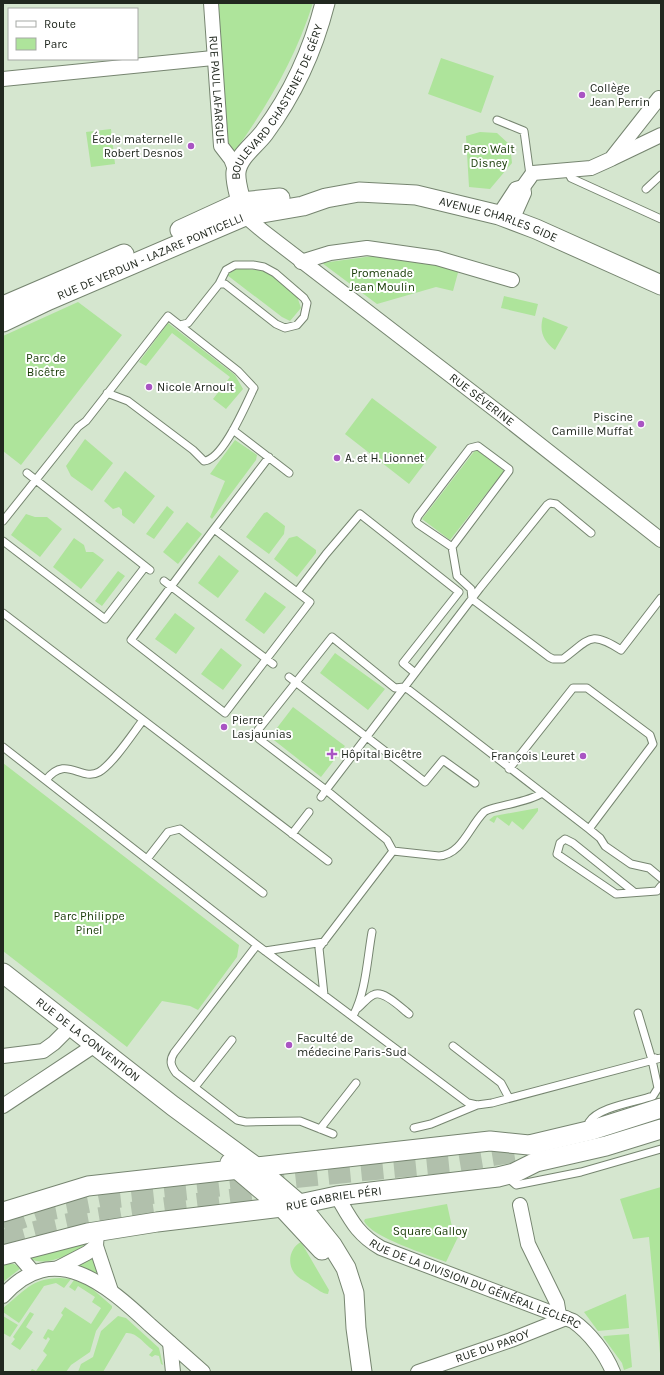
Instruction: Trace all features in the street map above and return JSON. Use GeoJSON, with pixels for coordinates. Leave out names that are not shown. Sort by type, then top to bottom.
{"type":"FeatureCollection","features":[{"type":"Feature","properties":{"kind":"main road","name":"BOULEVARD CHASTENET DE GÉRY"},"geometry":{"type":"LineString","coordinates":[[243,209],[236,172],[245,154],[264,133],[299,77],[314,43],[325,3]]}},
{"type":"Feature","properties":{"kind":"main road","name":"AVENUE CHARLES GIDE"},"geometry":{"type":"LineString","coordinates":[[243,209],[303,196],[326,198],[359,192],[409,194],[450,202],[505,218],[661,286]]}},
{"type":"Feature","properties":{"kind":"main road","name":"RUE DE VERDUN - LAZARE PONTICELLI"},"geometry":{"type":"LineString","coordinates":[[3,306],[243,209]]}},
{"type":"Feature","properties":{"kind":"main road","name":"RUE DE VERDUN - LAZARE PONTICELLI"},"geometry":{"type":"LineString","coordinates":[[3,322],[243,209]]}},
{"type":"Feature","properties":{"kind":"main road","name":"RUE DE LA CONVENTION"},"geometry":{"type":"LineString","coordinates":[[3,973],[173,1106],[256,1167],[290,1206]]}},
{"type":"Feature","properties":{"kind":"main road","name":"RUE DE LA CONVENTION"},"geometry":{"type":"LineString","coordinates":[[173,1106],[235,1169],[290,1206]]}},
{"type":"Feature","properties":{"kind":"main road"},"geometry":{"type":"LineString","coordinates":[[3,1212],[88,1186],[490,1141],[529,1145],[592,1130],[661,1108]]}},
{"type":"Feature","properties":{"kind":"main road","name":"RUE GABRIEL PÉRI"},"geometry":{"type":"LineString","coordinates":[[9,1253],[96,1239],[157,1222],[290,1206],[337,1196],[505,1175],[536,1162],[606,1146],[661,1129]]}},
{"type":"Feature","properties":{"kind":"main road"},"geometry":{"type":"LineString","coordinates":[[290,1206],[332,1245],[346,1268],[354,1293],[356,1328],[362,1372]]}},
{"type":"Feature","properties":{"kind":"street","name":"RUE PAUL LAFARGUE"},"geometry":{"type":"LineString","coordinates":[[211,3],[213,58],[221,146],[231,159],[236,172]]}},
{"type":"Feature","properties":{"kind":"street"},"geometry":{"type":"LineString","coordinates":[[3,79],[213,58]]}},
{"type":"Feature","properties":{"kind":"street"},"geometry":{"type":"LineString","coordinates":[[611,159],[655,102]]}},
{"type":"Feature","properties":{"kind":"street"},"geometry":{"type":"LineString","coordinates":[[505,218],[524,194],[526,181],[537,172],[591,168],[659,140]]}},
{"type":"Feature","properties":{"kind":"street","name":"RUE SÉVERINE"},"geometry":{"type":"LineString","coordinates":[[243,209],[301,262],[502,415],[661,540]]}},
{"type":"Feature","properties":{"kind":"street"},"geometry":{"type":"LineString","coordinates":[[301,262],[330,254],[367,248],[437,258],[512,280]]}},
{"type":"Feature","properties":{"kind":"street"},"geometry":{"type":"LineString","coordinates":[[3,1056],[43,1051],[54,1043],[71,1026]]}},
{"type":"Feature","properties":{"kind":"street"},"geometry":{"type":"LineString","coordinates":[[3,1106],[95,1045]]}},
{"type":"Feature","properties":{"kind":"street","name":"RUE DE LA DIVISION DU GÉNÉRAL LECLERC"},"geometry":{"type":"LineString","coordinates":[[337,1196],[356,1228],[366,1239],[381,1248],[563,1317],[582,1327],[602,1352],[613,1372]]}},
{"type":"Feature","properties":{"kind":"street"},"geometry":{"type":"LineString","coordinates":[[520,1205],[528,1244],[563,1317]]}},
{"type":"Feature","properties":{"kind":"street"},"geometry":{"type":"LineString","coordinates":[[3,1296],[18,1282],[33,1272],[58,1268],[88,1253],[96,1239]]}},
{"type":"Feature","properties":{"kind":"street"},"geometry":{"type":"LineString","coordinates":[[96,1239],[111,1291]]}},
{"type":"Feature","properties":{"kind":"street"},"geometry":{"type":"LineString","coordinates":[[9,1253],[33,1272]]}},
{"type":"Feature","properties":{"kind":"street"},"geometry":{"type":"LineString","coordinates":[[58,1268],[84,1275],[111,1291],[202,1372]]}},
{"type":"Feature","properties":{"kind":"street","name":"RUE DU PAROY"},"geometry":{"type":"LineString","coordinates":[[418,1372],[563,1317]]}},
{"type":"Feature","properties":{"kind":"street"},"geometry":{"type":"LineString","coordinates":[[170,1343],[173,1372]]}},
{"type":"Feature","properties":{"kind":"lane"},"geometry":{"type":"LineString","coordinates":[[497,120],[524,131],[526,181]]}},
{"type":"Feature","properties":{"kind":"lane"},"geometry":{"type":"LineString","coordinates":[[567,169],[572,178],[661,219]]}},
{"type":"Feature","properties":{"kind":"lane"},"geometry":{"type":"LineString","coordinates":[[646,189],[661,175]]}},
{"type":"Feature","properties":{"kind":"lane"},"geometry":{"type":"LineString","coordinates":[[180,325],[188,323],[219,284],[226,270],[235,265],[264,267],[274,273],[304,298],[307,303],[304,317],[297,325],[285,328],[276,324],[225,284],[219,284]]}},
{"type":"Feature","properties":{"kind":"lane"},"geometry":{"type":"LineString","coordinates":[[3,521],[168,316],[238,371],[254,388],[233,430],[213,459],[204,462],[193,450],[128,401],[107,393]]}},
{"type":"Feature","properties":{"kind":"lane"},"geometry":{"type":"LineString","coordinates":[[233,430],[289,473]]}},
{"type":"Feature","properties":{"kind":"lane"},"geometry":{"type":"LineString","coordinates":[[452,547],[509,472],[509,469],[478,446],[470,448],[418,516],[418,524],[452,547],[457,576],[471,589],[472,599],[549,657],[557,660],[563,659],[590,638],[604,639],[621,650],[661,598]]}},
{"type":"Feature","properties":{"kind":"lane"},"geometry":{"type":"LineString","coordinates":[[214,529],[310,602],[225,713],[131,640],[171,586],[214,529],[269,457]]}},
{"type":"Feature","properties":{"kind":"lane"},"geometry":{"type":"LineString","coordinates":[[3,541],[104,619],[148,568],[27,473]]}},
{"type":"Feature","properties":{"kind":"lane"},"geometry":{"type":"LineString","coordinates":[[321,797],[366,736],[472,599],[550,503],[556,504],[592,532]]}},
{"type":"Feature","properties":{"kind":"lane"},"geometry":{"type":"LineString","coordinates":[[297,592],[326,554],[360,514],[459,592],[403,663],[415,673]]}},
{"type":"Feature","properties":{"kind":"lane"},"geometry":{"type":"LineString","coordinates":[[164,581],[273,664]]}},
{"type":"Feature","properties":{"kind":"lane"},"geometry":{"type":"LineString","coordinates":[[3,614],[328,861]]}},
{"type":"Feature","properties":{"kind":"lane"},"geometry":{"type":"LineString","coordinates":[[393,851],[387,840],[326,790],[259,739],[258,730],[332,637],[395,688],[404,687],[589,829],[600,838],[605,846],[631,864],[649,868],[661,878]]}},
{"type":"Feature","properties":{"kind":"lane"},"geometry":{"type":"LineString","coordinates":[[289,677],[426,782],[443,760],[475,783]]}},
{"type":"Feature","properties":{"kind":"lane"},"geometry":{"type":"LineString","coordinates":[[509,769],[573,688],[586,688],[650,735],[653,744],[589,829]]}},
{"type":"Feature","properties":{"kind":"lane"},"geometry":{"type":"LineString","coordinates":[[46,780],[58,769],[66,768],[85,773],[98,773],[107,766],[143,720]]}},
{"type":"Feature","properties":{"kind":"lane"},"geometry":{"type":"LineString","coordinates":[[3,747],[257,945],[454,1093],[468,1103],[477,1105]]}},
{"type":"Feature","properties":{"kind":"lane"},"geometry":{"type":"LineString","coordinates":[[393,851],[446,856],[456,849],[485,811],[534,799],[542,793]]}},
{"type":"Feature","properties":{"kind":"lane"},"geometry":{"type":"LineString","coordinates":[[292,834],[309,812]]}},
{"type":"Feature","properties":{"kind":"lane"},"geometry":{"type":"LineString","coordinates":[[147,859],[168,832],[180,829],[263,893]]}},
{"type":"Feature","properties":{"kind":"lane"},"geometry":{"type":"LineString","coordinates":[[634,892],[573,843],[565,839],[560,843],[557,854],[616,894],[656,891],[661,886]]}},
{"type":"Feature","properties":{"kind":"lane"},"geometry":{"type":"LineString","coordinates":[[324,995],[318,951],[393,851]]}},
{"type":"Feature","properties":{"kind":"lane"},"geometry":{"type":"LineString","coordinates":[[358,1008],[372,932]]}},
{"type":"Feature","properties":{"kind":"lane"},"geometry":{"type":"LineString","coordinates":[[265,951],[324,942]]}},
{"type":"Feature","properties":{"kind":"lane"},"geometry":{"type":"LineString","coordinates":[[257,945],[172,1056],[172,1068],[176,1074],[237,1120],[300,1122],[333,1134]]}},
{"type":"Feature","properties":{"kind":"lane"},"geometry":{"type":"LineString","coordinates":[[353,1016],[358,1008],[373,995],[378,993],[409,1014]]}},
{"type":"Feature","properties":{"kind":"lane"},"geometry":{"type":"LineString","coordinates":[[592,1130],[589,1122],[592,1117],[601,1112],[653,1096],[658,1088],[652,1060],[638,1013]]}},
{"type":"Feature","properties":{"kind":"lane"},"geometry":{"type":"LineString","coordinates":[[194,1087],[232,1040]]}},
{"type":"Feature","properties":{"kind":"lane"},"geometry":{"type":"LineString","coordinates":[[453,1046],[501,1083],[509,1098]]}},
{"type":"Feature","properties":{"kind":"lane"},"geometry":{"type":"LineString","coordinates":[[414,1128],[431,1124],[477,1105],[509,1098],[661,1057]]}},
{"type":"Feature","properties":{"kind":"lane"},"geometry":{"type":"LineString","coordinates":[[320,1129],[356,1083]]}},
{"type":"Feature","properties":{"kind":"lane"},"geometry":{"type":"LineString","coordinates":[[505,1175],[513,1184],[519,1185],[588,1170],[661,1149]]}},
{"type":"Feature","properties":{"kind":"green space"},"geometry":{"type":"Polygon","coordinates":[[[217,3],[313,3],[290,61],[280,80],[259,116],[235,151],[227,148],[217,3]]]}},
{"type":"Feature","properties":{"kind":"green space"},"geometry":{"type":"Polygon","coordinates":[[[441,58],[494,76],[481,113],[428,94],[441,58]]]}},
{"type":"Feature","properties":{"kind":"green space"},"geometry":{"type":"Polygon","coordinates":[[[111,129],[115,164],[91,167],[86,132],[111,129]]]}},
{"type":"Feature","properties":{"kind":"green space","name":"Parc Walt Disney"},"geometry":{"type":"Polygon","coordinates":[[[480,132],[497,133],[510,145],[512,163],[490,189],[469,187],[466,136],[480,132]]]}},
{"type":"Feature","properties":{"kind":"green space","name":"Promenade Jean Moulin"},"geometry":{"type":"Polygon","coordinates":[[[373,256],[418,260],[459,269],[453,291],[436,287],[377,304],[322,263],[373,256]]]}},
{"type":"Feature","properties":{"kind":"green space"},"geometry":{"type":"Polygon","coordinates":[[[237,268],[266,271],[297,296],[301,308],[290,321],[282,317],[227,275],[237,268]]]}},
{"type":"Feature","properties":{"kind":"green space"},"geometry":{"type":"Polygon","coordinates":[[[504,296],[538,304],[535,316],[501,308],[504,296]]]}},
{"type":"Feature","properties":{"kind":"green space","name":"Parc de Bicêtre"},"geometry":{"type":"Polygon","coordinates":[[[78,302],[122,335],[21,465],[3,451],[3,336],[78,302]]]}},
{"type":"Feature","properties":{"kind":"green space"},"geometry":{"type":"Polygon","coordinates":[[[543,317],[568,327],[555,350],[551,347],[543,335],[543,317]]]}},
{"type":"Feature","properties":{"kind":"green space"},"geometry":{"type":"Polygon","coordinates":[[[168,323],[235,375],[243,389],[226,409],[213,399],[230,377],[172,333],[146,366],[139,362],[168,323]]]}},
{"type":"Feature","properties":{"kind":"green space"},"geometry":{"type":"Polygon","coordinates":[[[372,398],[437,447],[409,484],[345,434],[372,398]]]}},
{"type":"Feature","properties":{"kind":"green space"},"geometry":{"type":"Polygon","coordinates":[[[85,439],[113,463],[92,491],[71,476],[66,466],[85,439]]]}},
{"type":"Feature","properties":{"kind":"green space"},"geometry":{"type":"Polygon","coordinates":[[[235,440],[257,455],[256,460],[212,519],[210,517],[225,481],[210,474],[235,440]]]}},
{"type":"Feature","properties":{"kind":"green space"},"geometry":{"type":"Polygon","coordinates":[[[476,449],[504,471],[450,540],[422,519],[476,449]]]}},
{"type":"Feature","properties":{"kind":"green space"},"geometry":{"type":"Polygon","coordinates":[[[125,471],[155,496],[134,524],[122,515],[122,510],[119,507],[113,509],[104,501],[125,471]]]}},
{"type":"Feature","properties":{"kind":"green space"},"geometry":{"type":"Polygon","coordinates":[[[167,506],[174,512],[154,539],[146,534],[167,506]]]}},
{"type":"Feature","properties":{"kind":"green space"},"geometry":{"type":"Polygon","coordinates":[[[267,512],[285,526],[284,534],[269,554],[246,537],[264,513],[267,512]]]}},
{"type":"Feature","properties":{"kind":"green space"},"geometry":{"type":"Polygon","coordinates":[[[26,514],[35,517],[47,517],[62,529],[40,557],[11,535],[26,514]]]}},
{"type":"Feature","properties":{"kind":"green space"},"geometry":{"type":"Polygon","coordinates":[[[187,522],[202,534],[178,564],[163,552],[187,522]]]}},
{"type":"Feature","properties":{"kind":"green space"},"geometry":{"type":"Polygon","coordinates":[[[297,536],[316,550],[316,553],[297,577],[274,559],[289,538],[297,536]]]}},
{"type":"Feature","properties":{"kind":"green space"},"geometry":{"type":"Polygon","coordinates":[[[74,538],[84,545],[86,552],[93,552],[104,560],[81,589],[53,567],[74,538]]]}},
{"type":"Feature","properties":{"kind":"green space"},"geometry":{"type":"Polygon","coordinates":[[[219,555],[239,571],[218,598],[198,583],[219,555]]]}},
{"type":"Feature","properties":{"kind":"green space"},"geometry":{"type":"Polygon","coordinates":[[[118,571],[125,576],[102,606],[95,601],[118,571]]]}},
{"type":"Feature","properties":{"kind":"green space"},"geometry":{"type":"Polygon","coordinates":[[[265,592],[286,607],[264,634],[245,620],[265,592]]]}},
{"type":"Feature","properties":{"kind":"green space"},"geometry":{"type":"Polygon","coordinates":[[[175,613],[195,628],[176,654],[155,639],[175,613]]]}},
{"type":"Feature","properties":{"kind":"green space"},"geometry":{"type":"Polygon","coordinates":[[[221,648],[242,665],[223,690],[201,674],[221,648]]]}},
{"type":"Feature","properties":{"kind":"green space"},"geometry":{"type":"Polygon","coordinates":[[[335,653],[385,689],[368,710],[320,673],[335,653]]]}},
{"type":"Feature","properties":{"kind":"green space"},"geometry":{"type":"Polygon","coordinates":[[[293,707],[345,746],[321,777],[270,737],[293,707]]]}},
{"type":"Feature","properties":{"kind":"green space","name":"Parc Philippe Pinel"},"geometry":{"type":"Polygon","coordinates":[[[3,763],[239,945],[237,957],[198,1010],[190,1006],[162,1001],[127,1047],[3,951],[3,763]]]}},
{"type":"Feature","properties":{"kind":"green space"},"geometry":{"type":"Polygon","coordinates":[[[538,808],[538,811],[523,830],[512,821],[509,826],[497,817],[494,823],[489,820],[494,816],[538,808]]]}},
{"type":"Feature","properties":{"kind":"green space"},"geometry":{"type":"Polygon","coordinates":[[[661,1187],[661,1364],[649,1237],[633,1239],[620,1199],[661,1187]]]}},
{"type":"Feature","properties":{"kind":"green space","name":"Square Galloy"},"geometry":{"type":"Polygon","coordinates":[[[447,1204],[454,1236],[458,1237],[446,1262],[414,1250],[377,1233],[364,1221],[365,1219],[447,1204]]]}},
{"type":"Feature","properties":{"kind":"green space"},"geometry":{"type":"Polygon","coordinates":[[[88,1242],[60,1258],[43,1262],[30,1258],[88,1242]]]}},
{"type":"Feature","properties":{"kind":"green space"},"geometry":{"type":"Polygon","coordinates":[[[301,1242],[329,1290],[328,1294],[300,1279],[291,1267],[290,1258],[294,1248],[301,1242]]]}},
{"type":"Feature","properties":{"kind":"green space"},"geometry":{"type":"Polygon","coordinates":[[[93,1256],[101,1277],[75,1265],[93,1256]]]}},
{"type":"Feature","properties":{"kind":"green space"},"geometry":{"type":"Polygon","coordinates":[[[3,1263],[14,1264],[21,1268],[3,1282],[3,1263]]]}},
{"type":"Feature","properties":{"kind":"green space"},"geometry":{"type":"Polygon","coordinates":[[[60,1278],[71,1279],[64,1288],[56,1283],[44,1286],[19,1323],[3,1312],[3,1308],[28,1287],[42,1280],[60,1278]]]}},
{"type":"Feature","properties":{"kind":"green space"},"geometry":{"type":"Polygon","coordinates":[[[74,1280],[89,1286],[112,1306],[112,1308],[96,1331],[90,1352],[71,1365],[66,1372],[30,1372],[32,1369],[36,1371],[47,1355],[43,1351],[50,1339],[48,1337],[46,1340],[43,1338],[48,1329],[53,1331],[63,1315],[61,1313],[65,1307],[91,1324],[101,1308],[92,1302],[95,1297],[78,1286],[75,1291],[69,1287],[74,1280]]]}},
{"type":"Feature","properties":{"kind":"green space"},"geometry":{"type":"Polygon","coordinates":[[[626,1294],[629,1328],[598,1331],[584,1312],[626,1294]]]}},
{"type":"Feature","properties":{"kind":"green space"},"geometry":{"type":"Polygon","coordinates":[[[30,1312],[34,1314],[26,1327],[33,1332],[20,1350],[11,1344],[15,1339],[13,1337],[30,1312]]]}},
{"type":"Feature","properties":{"kind":"green space"},"geometry":{"type":"Polygon","coordinates":[[[3,1316],[18,1325],[10,1337],[3,1333],[3,1316]]]}},
{"type":"Feature","properties":{"kind":"green space"},"geometry":{"type":"Polygon","coordinates":[[[118,1316],[126,1318],[159,1348],[163,1365],[161,1364],[159,1356],[155,1355],[152,1357],[149,1355],[153,1350],[134,1334],[126,1333],[103,1372],[78,1372],[81,1364],[93,1357],[101,1331],[118,1316]]]}},
{"type":"Feature","properties":{"kind":"green space"},"geometry":{"type":"Polygon","coordinates":[[[629,1334],[632,1367],[624,1370],[622,1363],[603,1337],[629,1334]]]}},
{"type":"Feature","properties":{"kind":"tunnel"},"geometry":{"type":"LineString","coordinates":[[3,1224],[41,1211],[108,1198],[456,1161],[541,1147]]}},
{"type":"Feature","properties":{"kind":"tunnel"},"geometry":{"type":"LineString","coordinates":[[3,1241],[37,1231],[142,1211],[284,1193]]}},
{"type":"Feature","properties":{"kind":"place","name":"Collège Jean Perrin"},"geometry":{"type":"Point","coordinates":[582,95]}},
{"type":"Feature","properties":{"kind":"place","name":"École maternelle Robert Desnos"},"geometry":{"type":"Point","coordinates":[191,146]}},
{"type":"Feature","properties":{"kind":"place","name":"Nicole Arnoult"},"geometry":{"type":"Point","coordinates":[149,387]}},
{"type":"Feature","properties":{"kind":"place","name":"Piscine Camille Muffat"},"geometry":{"type":"Point","coordinates":[641,424]}},
{"type":"Feature","properties":{"kind":"place","name":"A. et H. Lionnet"},"geometry":{"type":"Point","coordinates":[337,458]}},
{"type":"Feature","properties":{"kind":"place","name":"Pierre Lasjaunias"},"geometry":{"type":"Point","coordinates":[224,727]}},
{"type":"Feature","properties":{"kind":"place","name":"Hôpital Bicêtre"},"geometry":{"type":"Point","coordinates":[332,754]}},
{"type":"Feature","properties":{"kind":"place","name":"François Leuret"},"geometry":{"type":"Point","coordinates":[583,756]}},
{"type":"Feature","properties":{"kind":"place","name":"Faculté de médecine Paris-Sud"},"geometry":{"type":"Point","coordinates":[289,1045]}}]}
